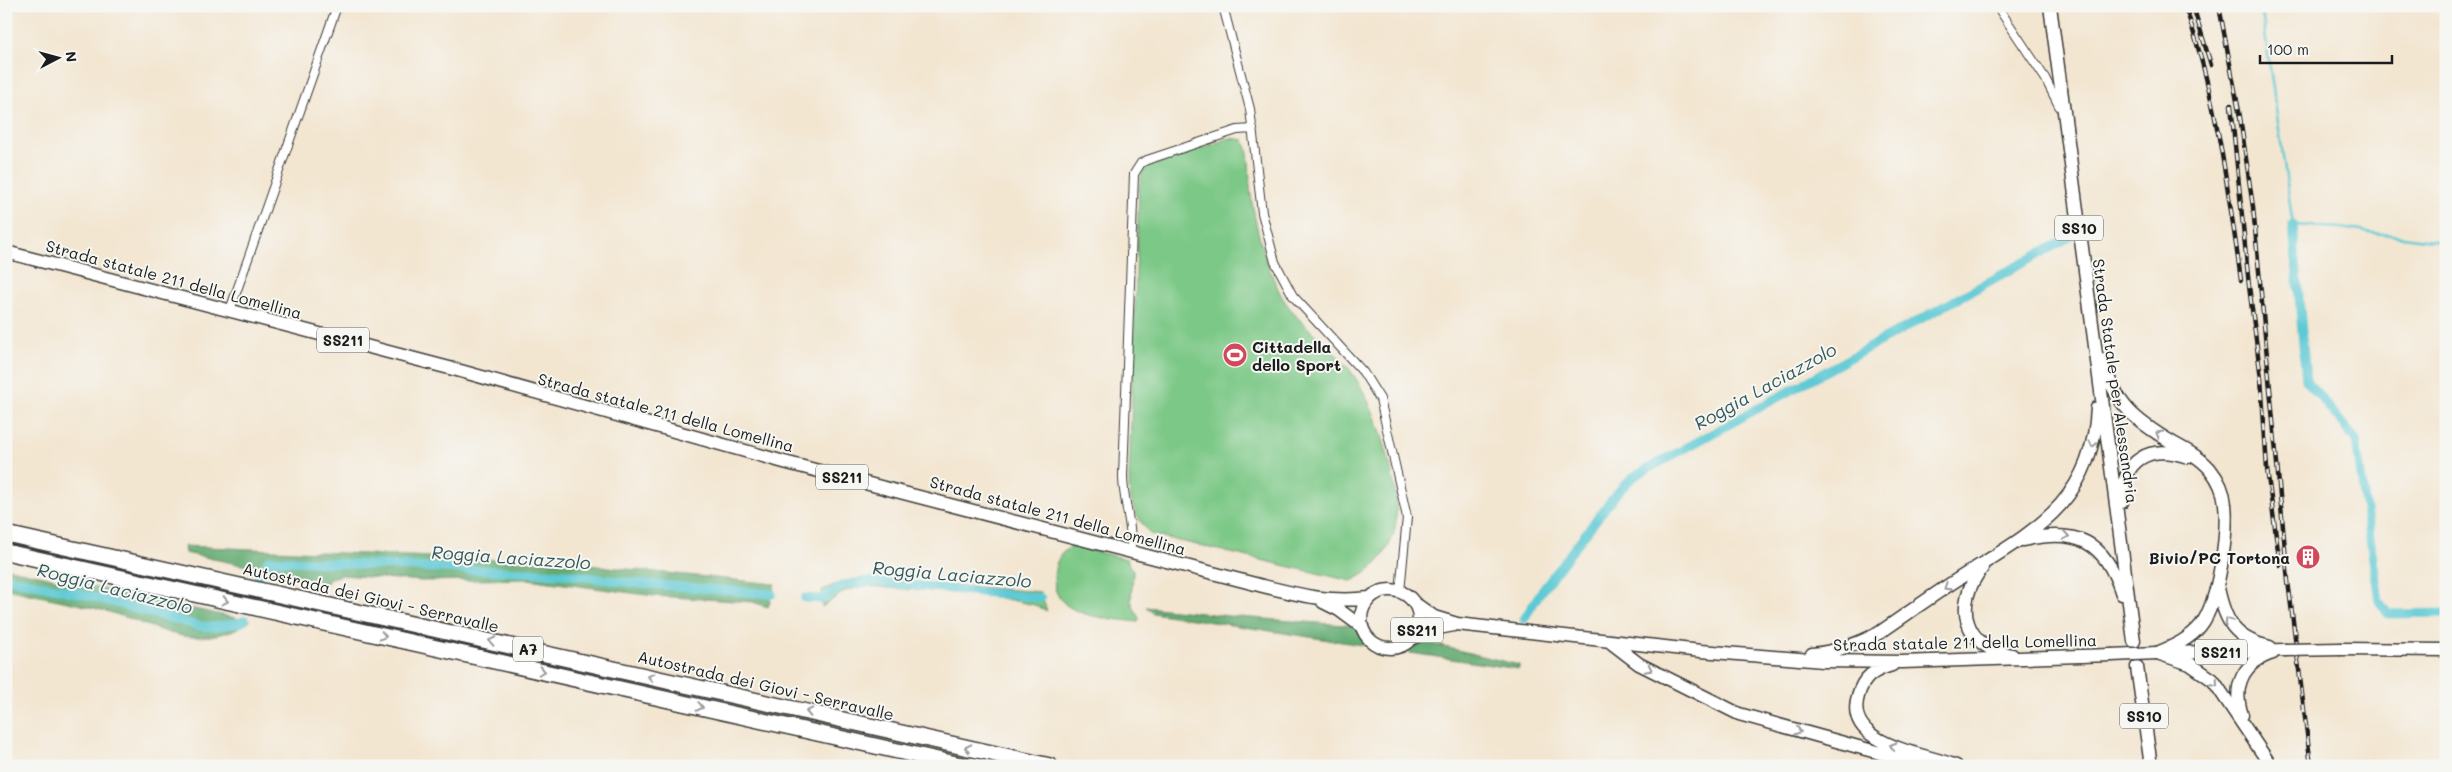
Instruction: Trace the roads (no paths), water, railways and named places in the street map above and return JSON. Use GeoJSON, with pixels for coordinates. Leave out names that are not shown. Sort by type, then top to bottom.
{"type":"FeatureCollection","features":[{"type":"Feature","properties":{"kind":"highway","name":"Autostrada dei Giovi - Serravalle"},"geometry":{"type":"LineString","coordinates":[[6,534],[1050,766]]}},
{"type":"Feature","properties":{"kind":"highway","name":"A7"},"geometry":{"type":"LineString","coordinates":[[6,552],[965,766]]}},
{"type":"Feature","properties":{"kind":"main road","name":"Strada Statale per Alessandria"},"geometry":{"type":"LineString","coordinates":[[2050,6],[2134,641]]}},
{"type":"Feature","properties":{"kind":"main road","name":"Strada statale 211 della Lomellina"},"geometry":{"type":"LineString","coordinates":[[6,252],[230,310],[784,462],[1319,600],[1344,602],[1370,598],[1387,590],[1400,592],[1434,617],[1457,624],[1779,658],[1902,662],[2285,650],[2446,650]]}},
{"type":"Feature","properties":{"kind":"main road"},"geometry":{"type":"LineString","coordinates":[[2093,330],[2108,378],[2124,408],[2136,420],[2200,460],[2217,479],[2225,504],[2218,588],[2206,617],[2195,632],[2177,645],[2158,653]]}},
{"type":"Feature","properties":{"kind":"main road"},"geometry":{"type":"LineString","coordinates":[[1779,658],[1820,654],[1862,642],[2018,541],[2052,514],[2079,482],[2088,462],[2095,438],[2099,378]]}},
{"type":"Feature","properties":{"kind":"main road"},"geometry":{"type":"LineString","coordinates":[[2122,549],[2122,485],[2132,466],[2146,455],[2164,451],[2200,460]]}},
{"type":"Feature","properties":{"kind":"main road"},"geometry":{"type":"LineString","coordinates":[[2018,541],[2055,534],[2082,539],[2093,545],[2110,564],[2118,581],[2131,623]]}},
{"type":"Feature","properties":{"kind":"main road"},"geometry":{"type":"LineString","coordinates":[[1988,560],[1973,579],[1967,591],[1966,616],[1970,628],[1976,638],[1996,652],[2044,658]]}},
{"type":"Feature","properties":{"kind":"main road"},"geometry":{"type":"LineString","coordinates":[[2218,588],[2226,618],[2240,634],[2265,646],[2285,650]]}},
{"type":"Feature","properties":{"kind":"main road"},"geometry":{"type":"LineString","coordinates":[[1362,627],[1363,608],[1370,598]]}},
{"type":"Feature","properties":{"kind":"main road","name":"Strada statale 211 della Lomellina"},"geometry":{"type":"LineString","coordinates":[[1319,600],[1339,610],[1362,627],[1372,642],[1383,648],[1396,648],[1433,629],[1457,624]]}},
{"type":"Feature","properties":{"kind":"main road","name":"SS211"},"geometry":{"type":"LineString","coordinates":[[1411,639],[1418,624],[1418,613],[1414,603]]}},
{"type":"Feature","properties":{"kind":"main road"},"geometry":{"type":"LineString","coordinates":[[1609,641],[1639,664],[1739,714],[1927,766]]}},
{"type":"Feature","properties":{"kind":"main road"},"geometry":{"type":"LineString","coordinates":[[2247,728],[2239,705],[2238,693],[2242,676],[2255,660],[2285,650]]}},
{"type":"Feature","properties":{"kind":"main road"},"geometry":{"type":"LineString","coordinates":[[2158,653],[2190,664],[2208,675],[2224,694],[2272,766]]}},
{"type":"Feature","properties":{"kind":"main road"},"geometry":{"type":"LineString","coordinates":[[1902,662],[1875,672],[1861,685],[1856,701],[1857,714],[1862,725],[1879,741],[1956,766]]}},
{"type":"Feature","properties":{"kind":"main road","name":"SS10"},"geometry":{"type":"LineString","coordinates":[[2138,667],[2151,766]]}},
{"type":"Feature","properties":{"kind":"street"},"geometry":{"type":"LineString","coordinates":[[230,310],[337,6]]}},
{"type":"Feature","properties":{"kind":"street"},"geometry":{"type":"LineString","coordinates":[[1223,6],[1253,129],[1263,221],[1272,254],[1292,296],[1363,372],[1380,400],[1407,516],[1400,592]]}},
{"type":"Feature","properties":{"kind":"street"},"geometry":{"type":"LineString","coordinates":[[1997,6],[2046,78],[2056,99],[2065,127]]}},
{"type":"Feature","properties":{"kind":"street"},"geometry":{"type":"LineString","coordinates":[[1130,551],[1132,536],[1123,484],[1134,174],[1141,163],[1147,160],[1237,130],[1253,129]]}},
{"type":"Feature","properties":{"kind":"waterway"},"geometry":{"type":"LineString","coordinates":[[2261,6],[2293,225],[2340,228],[2446,243]]}},
{"type":"Feature","properties":{"kind":"waterway","name":"Roggia Laciazzolo"},"geometry":{"type":"LineString","coordinates":[[2293,225],[2306,380],[2356,440],[2379,601],[2388,614],[2446,613]]}},
{"type":"Feature","properties":{"kind":"waterway","name":"Roggia Laciazzolo"},"geometry":{"type":"LineString","coordinates":[[1524,619],[1542,590],[1616,494],[1633,477],[2070,237]]}},
{"type":"Feature","properties":{"kind":"waterway","name":"Roggia Laciazzolo"},"geometry":{"type":"LineString","coordinates":[[258,577],[268,560],[565,574],[623,582],[772,594]]}},
{"type":"Feature","properties":{"kind":"waterway","name":"Roggia Laciazzolo"},"geometry":{"type":"LineString","coordinates":[[6,578],[82,594],[199,626],[214,627],[245,620]]}},
{"type":"Feature","properties":{"kind":"waterway","name":"Roggia Laciazzolo"},"geometry":{"type":"LineString","coordinates":[[805,598],[822,599],[843,585],[871,581],[1041,598]]}},
{"type":"Feature","properties":{"kind":"railway"},"geometry":{"type":"LineString","coordinates":[[2185,6],[2205,73],[2220,142],[2241,280]]}},
{"type":"Feature","properties":{"kind":"railway"},"geometry":{"type":"LineString","coordinates":[[2193,6],[2211,65]]}},
{"type":"Feature","properties":{"kind":"railway"},"geometry":{"type":"LineString","coordinates":[[2219,6],[2240,117],[2253,207],[2288,581],[2311,766]]}},
{"type":"Feature","properties":{"kind":"railway"},"geometry":{"type":"LineString","coordinates":[[2231,105],[2249,286],[2261,378],[2267,469],[2280,565]]}},
{"type":"Feature","properties":{"kind":"place","name":"Cittadella dello Sport"},"geometry":{"type":"Point","coordinates":[1235,355]}},
{"type":"Feature","properties":{"kind":"place","name":"Bivio/PC Tortona"},"geometry":{"type":"Point","coordinates":[2308,557]}}]}
